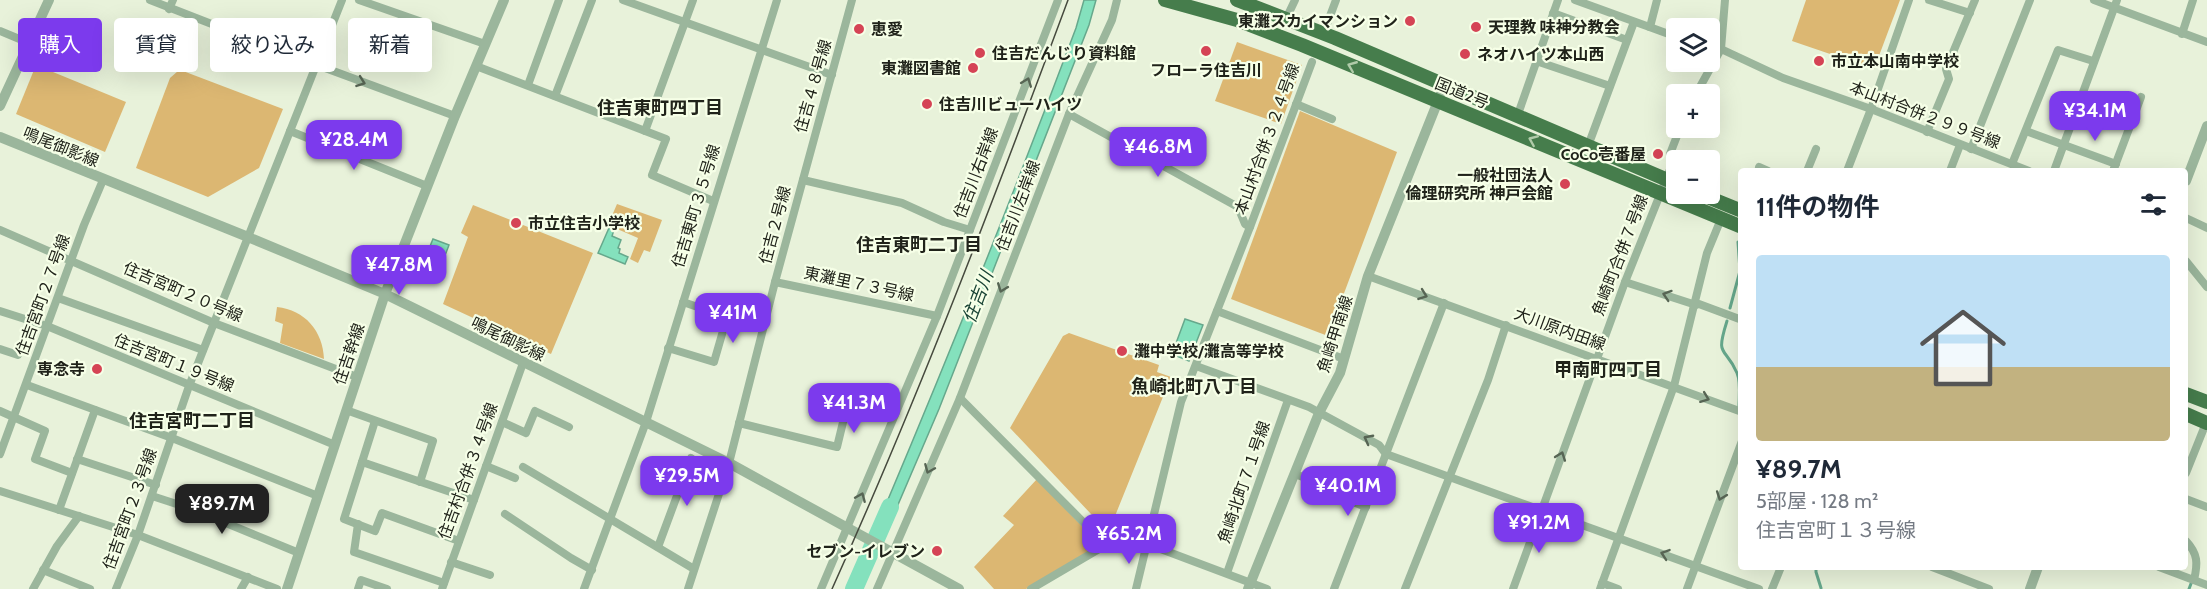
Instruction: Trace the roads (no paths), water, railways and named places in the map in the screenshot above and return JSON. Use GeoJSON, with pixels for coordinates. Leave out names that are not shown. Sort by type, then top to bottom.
{"type":"FeatureCollection","features":[{"type":"Feature","properties":{"kind":"highway","name":"国道2号"},"geometry":{"type":"LineString","coordinates":[[1165,0],[1237,20],[1738,225]]}},
{"type":"Feature","properties":{"kind":"highway","name":"国道2号"},"geometry":{"type":"LineString","coordinates":[[1237,0],[1666,178]]}},
{"type":"Feature","properties":{"kind":"highway"},"geometry":{"type":"LineString","coordinates":[[1720,202],[1738,209]]}},
{"type":"Feature","properties":{"kind":"highway"},"geometry":{"type":"LineString","coordinates":[[2188,395],[2207,402]]}},
{"type":"Feature","properties":{"kind":"highway"},"geometry":{"type":"LineString","coordinates":[[2188,415],[2207,423]]}},
{"type":"Feature","properties":{"kind":"street"},"geometry":{"type":"LineString","coordinates":[[41,18],[49,0]]}},
{"type":"Feature","properties":{"kind":"street"},"geometry":{"type":"LineString","coordinates":[[150,0],[171,4],[210,20]]}},
{"type":"Feature","properties":{"kind":"street","name":"住吉宮町２３号線"},"geometry":{"type":"LineString","coordinates":[[335,18],[342,0]]}},
{"type":"Feature","properties":{"kind":"street"},"geometry":{"type":"LineString","coordinates":[[359,0],[484,44]]}},
{"type":"Feature","properties":{"kind":"street","name":"住吉幹線"},"geometry":{"type":"LineString","coordinates":[[287,589],[385,294],[484,44],[504,0]]}},
{"type":"Feature","properties":{"kind":"street"},"geometry":{"type":"LineString","coordinates":[[528,85],[559,0]]}},
{"type":"Feature","properties":{"kind":"street"},"geometry":{"type":"LineString","coordinates":[[555,96],[592,0]]}},
{"type":"Feature","properties":{"kind":"street"},"geometry":{"type":"LineString","coordinates":[[623,0],[832,75]]}},
{"type":"Feature","properties":{"kind":"street"},"geometry":{"type":"LineString","coordinates":[[645,131],[693,0]]}},
{"type":"Feature","properties":{"kind":"street","name":"住吉東町３５号線"},"geometry":{"type":"LineString","coordinates":[[588,587],[592,570],[646,422],[777,0]]}},
{"type":"Feature","properties":{"kind":"street","name":"住吉４８号線"},"geometry":{"type":"LineString","coordinates":[[803,180],[852,0]]}},
{"type":"Feature","properties":{"kind":"street","name":"住吉川右岸線"},"geometry":{"type":"LineString","coordinates":[[821,589],[937,316],[1059,0]]}},
{"type":"Feature","properties":{"kind":"street","name":"住吉川左岸線"},"geometry":{"type":"LineString","coordinates":[[877,589],[960,398],[1070,114],[1112,20],[1117,0]]}},
{"type":"Feature","properties":{"kind":"street"},"geometry":{"type":"LineString","coordinates":[[1286,19],[1295,0]]}},
{"type":"Feature","properties":{"kind":"street"},"geometry":{"type":"LineString","coordinates":[[1327,24],[1336,0]]}},
{"type":"Feature","properties":{"kind":"street"},"geometry":{"type":"LineString","coordinates":[[1517,117],[1558,0]]}},
{"type":"Feature","properties":{"kind":"street"},"geometry":{"type":"LineString","coordinates":[[1575,0],[1666,33]]}},
{"type":"Feature","properties":{"kind":"street"},"geometry":{"type":"LineString","coordinates":[[1650,27],[1657,0]]}},
{"type":"Feature","properties":{"kind":"street"},"geometry":{"type":"LineString","coordinates":[[1702,84],[1721,49],[1725,0]]}},
{"type":"Feature","properties":{"kind":"street"},"geometry":{"type":"LineString","coordinates":[[1848,168],[1909,0]]}},
{"type":"Feature","properties":{"kind":"street"},"geometry":{"type":"LineString","coordinates":[[1929,0],[1970,13]]}},
{"type":"Feature","properties":{"kind":"street"},"geometry":{"type":"LineString","coordinates":[[1927,132],[1949,79],[1946,69],[1976,0]]}},
{"type":"Feature","properties":{"kind":"street"},"geometry":{"type":"LineString","coordinates":[[1971,149],[2030,0]]}},
{"type":"Feature","properties":{"kind":"street"},"geometry":{"type":"LineString","coordinates":[[2094,0],[2115,4],[2182,34],[2207,42]]}},
{"type":"Feature","properties":{"kind":"street"},"geometry":{"type":"LineString","coordinates":[[2182,34],[2193,0]]}},
{"type":"Feature","properties":{"kind":"street"},"geometry":{"type":"LineString","coordinates":[[2055,168],[2115,4]]}},
{"type":"Feature","properties":{"kind":"street"},"geometry":{"type":"LineString","coordinates":[[1553,13],[1627,40]]}},
{"type":"Feature","properties":{"kind":"street"},"geometry":{"type":"LineString","coordinates":[[1588,146],[1634,22]]}},
{"type":"Feature","properties":{"kind":"street"},"geometry":{"type":"LineString","coordinates":[[0,31],[18,38]]}},
{"type":"Feature","properties":{"kind":"street","name":"本山村合併２９９号線"},"geometry":{"type":"LineString","coordinates":[[1721,49],[1783,78],[2022,168]]}},
{"type":"Feature","properties":{"kind":"street"},"geometry":{"type":"LineString","coordinates":[[2012,164],[2058,50],[2093,62]]}},
{"type":"Feature","properties":{"kind":"street"},"geometry":{"type":"LineString","coordinates":[[1536,61],[1610,86]]}},
{"type":"Feature","properties":{"kind":"street","name":"本山村合併３２４号線"},"geometry":{"type":"LineString","coordinates":[[1250,227],[1312,62]]}},
{"type":"Feature","properties":{"kind":"street"},"geometry":{"type":"LineString","coordinates":[[476,66],[666,139],[652,175],[713,201]]}},
{"type":"Feature","properties":{"kind":"street"},"geometry":{"type":"LineString","coordinates":[[0,106],[18,67]]}},
{"type":"Feature","properties":{"kind":"street","name":"住吉宮町２３号線"},"geometry":{"type":"LineString","coordinates":[[116,589],[138,535],[189,386],[313,72]]}},
{"type":"Feature","properties":{"kind":"street"},"geometry":{"type":"LineString","coordinates":[[335,72],[455,116]]}},
{"type":"Feature","properties":{"kind":"street","name":"魚崎甲南線"},"geometry":{"type":"LineString","coordinates":[[1250,585],[1319,413],[1340,373],[1368,276],[1444,86]]}},
{"type":"Feature","properties":{"kind":"street"},"geometry":{"type":"LineString","coordinates":[[2026,131],[2115,167],[2141,97]]}},
{"type":"Feature","properties":{"kind":"street"},"geometry":{"type":"LineString","coordinates":[[1296,104],[1332,119]]}},
{"type":"Feature","properties":{"kind":"street"},"geometry":{"type":"LineString","coordinates":[[1070,114],[1238,207],[1245,224],[1250,227],[1181,402],[1136,589]]}},
{"type":"Feature","properties":{"kind":"street"},"geometry":{"type":"LineString","coordinates":[[2188,176],[2207,126]]}},
{"type":"Feature","properties":{"kind":"street"},"geometry":{"type":"LineString","coordinates":[[290,131],[427,186]]}},
{"type":"Feature","properties":{"kind":"street","name":"鳴尾御影線"},"geometry":{"type":"LineString","coordinates":[[0,137],[385,294],[729,463],[892,553]]}},
{"type":"Feature","properties":{"kind":"street"},"geometry":{"type":"LineString","coordinates":[[1951,168],[1960,145]]}},
{"type":"Feature","properties":{"kind":"street"},"geometry":{"type":"LineString","coordinates":[[1807,168],[1816,149]]}},
{"type":"Feature","properties":{"kind":"street","name":"住吉宮町２７号線"},"geometry":{"type":"LineString","coordinates":[[0,454],[84,225],[103,180]]}},
{"type":"Feature","properties":{"kind":"street"},"geometry":{"type":"LineString","coordinates":[[803,180],[891,200],[970,230]]}},
{"type":"Feature","properties":{"kind":"street","name":"住吉２号線"},"geometry":{"type":"LineString","coordinates":[[688,589],[729,463],[803,180]]}},
{"type":"Feature","properties":{"kind":"street","name":"魚崎町合併７号線"},"geometry":{"type":"LineString","coordinates":[[1512,589],[1625,282],[1661,193],[1666,188]]}},
{"type":"Feature","properties":{"kind":"street"},"geometry":{"type":"LineString","coordinates":[[1618,589],[1601,586],[1674,386],[1707,253],[1721,219]]}},
{"type":"Feature","properties":{"kind":"street"},"geometry":{"type":"LineString","coordinates":[[2188,219],[2207,228]]}},
{"type":"Feature","properties":{"kind":"street","name":"住吉宮町２０号線"},"geometry":{"type":"LineString","coordinates":[[0,230],[214,324],[357,377]]}},
{"type":"Feature","properties":{"kind":"street"},"geometry":{"type":"LineString","coordinates":[[2188,263],[2207,286]]}},
{"type":"Feature","properties":{"kind":"street","name":"大川原内田線"},"geometry":{"type":"LineString","coordinates":[[1368,276],[1738,410]]}},
{"type":"Feature","properties":{"kind":"street","name":"東灘里７３号線"},"geometry":{"type":"LineString","coordinates":[[775,282],[937,316]]}},
{"type":"Feature","properties":{"kind":"street"},"geometry":{"type":"LineString","coordinates":[[1625,282],[1699,304],[1738,319]]}},
{"type":"Feature","properties":{"kind":"street"},"geometry":{"type":"LineString","coordinates":[[58,297],[203,350]]}},
{"type":"Feature","properties":{"kind":"street"},"geometry":{"type":"LineString","coordinates":[[668,348],[714,362],[727,316],[682,302]]}},
{"type":"Feature","properties":{"kind":"street"},"geometry":{"type":"LineString","coordinates":[[1334,589],[1444,303]]}},
{"type":"Feature","properties":{"kind":"street","name":"住吉宮町１９号線"},"geometry":{"type":"LineString","coordinates":[[0,311],[47,326],[335,445]]}},
{"type":"Feature","properties":{"kind":"street"},"geometry":{"type":"LineString","coordinates":[[1217,311],[1344,359]]}},
{"type":"Feature","properties":{"kind":"street"},"geometry":{"type":"LineString","coordinates":[[1405,589],[1488,380],[1506,325]]}},
{"type":"Feature","properties":{"kind":"street"},"geometry":{"type":"LineString","coordinates":[[0,349],[18,355]]}},
{"type":"Feature","properties":{"kind":"street","name":"住吉村合併３４号線"},"geometry":{"type":"LineString","coordinates":[[443,586],[523,363]]}},
{"type":"Feature","properties":{"kind":"street"},"geometry":{"type":"LineString","coordinates":[[1196,366],[1319,413],[1380,445],[1386,454],[1759,589]]}},
{"type":"Feature","properties":{"kind":"street"},"geometry":{"type":"LineString","coordinates":[[27,385],[318,495]]}},
{"type":"Feature","properties":{"kind":"street"},"geometry":{"type":"LineString","coordinates":[[960,398],[1103,542],[1158,548],[1227,573],[1250,585],[1267,589]]}},
{"type":"Feature","properties":{"kind":"street","name":"魚崎北町７１号線"},"geometry":{"type":"LineString","coordinates":[[1227,573],[1288,400]]}},
{"type":"Feature","properties":{"kind":"street"},"geometry":{"type":"LineString","coordinates":[[59,510],[95,410]]}},
{"type":"Feature","properties":{"kind":"street"},"geometry":{"type":"LineString","coordinates":[[346,410],[433,441],[420,482]]}},
{"type":"Feature","properties":{"kind":"street"},"geometry":{"type":"LineString","coordinates":[[0,411],[45,431],[36,459],[72,473]]}},
{"type":"Feature","properties":{"kind":"street"},"geometry":{"type":"LineString","coordinates":[[502,422],[526,433],[535,411],[569,427]]}},
{"type":"Feature","properties":{"kind":"street"},"geometry":{"type":"LineString","coordinates":[[739,423],[837,447],[845,414]]}},
{"type":"Feature","properties":{"kind":"street"},"geometry":{"type":"LineString","coordinates":[[375,421],[344,519],[375,531],[382,513],[459,541]]}},
{"type":"Feature","properties":{"kind":"street"},"geometry":{"type":"LineString","coordinates":[[2188,468],[2207,423]]}},
{"type":"Feature","properties":{"kind":"street"},"geometry":{"type":"LineString","coordinates":[[1687,589],[1738,452]]}},
{"type":"Feature","properties":{"kind":"street"},"geometry":{"type":"LineString","coordinates":[[658,547],[691,458]]}},
{"type":"Feature","properties":{"kind":"street"},"geometry":{"type":"LineString","coordinates":[[77,459],[156,484]]}},
{"type":"Feature","properties":{"kind":"street"},"geometry":{"type":"LineString","coordinates":[[362,462],[474,500]]}},
{"type":"Feature","properties":{"kind":"street"},"geometry":{"type":"LineString","coordinates":[[486,466],[515,478]]}},
{"type":"Feature","properties":{"kind":"street"},"geometry":{"type":"LineString","coordinates":[[523,466],[694,569]]}},
{"type":"Feature","properties":{"kind":"street"},"geometry":{"type":"LineString","coordinates":[[1295,474],[1329,487],[1328,492],[1366,507]]}},
{"type":"Feature","properties":{"kind":"street"},"geometry":{"type":"LineString","coordinates":[[0,491],[138,535],[277,589]]}},
{"type":"Feature","properties":{"kind":"street"},"geometry":{"type":"LineString","coordinates":[[152,496],[192,509],[299,553]]}},
{"type":"Feature","properties":{"kind":"street"},"geometry":{"type":"LineString","coordinates":[[2188,500],[2207,507]]}},
{"type":"Feature","properties":{"kind":"street"},"geometry":{"type":"LineString","coordinates":[[505,514],[592,570]]}},
{"type":"Feature","properties":{"kind":"street"},"geometry":{"type":"LineString","coordinates":[[33,589],[57,546],[79,516]]}},
{"type":"Feature","properties":{"kind":"street"},"geometry":{"type":"LineString","coordinates":[[358,524],[354,552],[443,586]]}},
{"type":"Feature","properties":{"kind":"street"},"geometry":{"type":"LineString","coordinates":[[1031,589],[1099,549],[1103,542]]}},
{"type":"Feature","properties":{"kind":"street"},"geometry":{"type":"LineString","coordinates":[[2188,543],[2193,549],[2198,563],[2192,579]]}},
{"type":"Feature","properties":{"kind":"street"},"geometry":{"type":"LineString","coordinates":[[892,553],[959,589]]}},
{"type":"Feature","properties":{"kind":"street"},"geometry":{"type":"LineString","coordinates":[[451,562],[490,575]]}},
{"type":"Feature","properties":{"kind":"street"},"geometry":{"type":"LineString","coordinates":[[43,570],[90,589]]}},
{"type":"Feature","properties":{"kind":"street"},"geometry":{"type":"LineString","coordinates":[[1772,589],[1779,570]]}},
{"type":"Feature","properties":{"kind":"street"},"geometry":{"type":"LineString","coordinates":[[1940,570],[1989,589]]}},
{"type":"Feature","properties":{"kind":"street"},"geometry":{"type":"LineString","coordinates":[[2030,589],[2037,570]]}},
{"type":"Feature","properties":{"kind":"street"},"geometry":{"type":"LineString","coordinates":[[2167,570],[2207,585]]}},
{"type":"Feature","properties":{"kind":"street"},"geometry":{"type":"LineString","coordinates":[[241,589],[248,577]]}},
{"type":"Feature","properties":{"kind":"street"},"geometry":{"type":"LineString","coordinates":[[358,589],[361,580],[387,589]]}},
{"type":"Feature","properties":{"kind":"water"},"geometry":{"type":"Polygon","coordinates":[[[1084,0],[1096,0],[1089,25],[939,409],[885,535],[883,531],[876,528],[1003,217],[1076,28],[1084,0]]]}},
{"type":"Feature","properties":{"kind":"water"},"geometry":{"type":"Polygon","coordinates":[[[609,228],[614,230],[612,236],[621,240],[618,248],[619,253],[628,257],[625,264],[598,253],[609,228]]]}},
{"type":"Feature","properties":{"kind":"water"},"geometry":{"type":"Polygon","coordinates":[[[433,239],[449,245],[436,279],[419,273],[433,239]]]}},
{"type":"Feature","properties":{"kind":"water"},"geometry":{"type":"Polygon","coordinates":[[[1185,319],[1203,325],[1189,361],[1172,354],[1185,319]]]}},
{"type":"Feature","properties":{"kind":"water"},"geometry":{"type":"Polygon","coordinates":[[[863,554],[868,558],[873,558],[859,589],[847,589],[863,554]]]}},
{"type":"Feature","properties":{"kind":"waterway"},"geometry":{"type":"LineString","coordinates":[[1730,308],[1738,278]]}},
{"type":"Feature","properties":{"kind":"waterway"},"geometry":{"type":"LineString","coordinates":[[1727,321],[1722,347],[1738,377]]}},
{"type":"Feature","properties":{"kind":"waterway","name":"住吉川"},"geometry":{"type":"LineString","coordinates":[[854,589],[890,507]]}},
{"type":"Feature","properties":{"kind":"waterway"},"geometry":{"type":"LineString","coordinates":[[1816,570],[1821,588]]}},
{"type":"Feature","properties":{"kind":"waterway"},"geometry":{"type":"LineString","coordinates":[[2189,589],[2192,581]]}},
{"type":"Feature","properties":{"kind":"tram line"},"geometry":{"type":"LineString","coordinates":[[832,589],[955,297],[1068,0]]}},
{"type":"Feature","properties":{"kind":"place","name":"東灘スカイマンション"},"geometry":{"type":"Point","coordinates":[1410,21]}},
{"type":"Feature","properties":{"kind":"place","name":"天理教 味神分教会"},"geometry":{"type":"Point","coordinates":[1476,27]}},
{"type":"Feature","properties":{"kind":"place","name":"恵愛"},"geometry":{"type":"Point","coordinates":[859,29]}},
{"type":"Feature","properties":{"kind":"place","name":"フローラ住吉川"},"geometry":{"type":"Point","coordinates":[1206,51]}},
{"type":"Feature","properties":{"kind":"place","name":"住吉だんじり資料館"},"geometry":{"type":"Point","coordinates":[980,53]}},
{"type":"Feature","properties":{"kind":"place","name":"ネオハイツ本山西"},"geometry":{"type":"Point","coordinates":[1465,54]}},
{"type":"Feature","properties":{"kind":"place","name":"市立本山南中学校"},"geometry":{"type":"Point","coordinates":[1819,61]}},
{"type":"Feature","properties":{"kind":"place","name":"東灘図書館"},"geometry":{"type":"Point","coordinates":[973,68]}},
{"type":"Feature","properties":{"kind":"place","name":"住吉川ビューハイツ"},"geometry":{"type":"Point","coordinates":[927,104]}},
{"type":"Feature","properties":{"kind":"place","name":"CoCo壱番屋"},"geometry":{"type":"Point","coordinates":[1658,154]}},
{"type":"Feature","properties":{"kind":"place","name":"一般社団法人 倫理研究所 神戸会館"},"geometry":{"type":"Point","coordinates":[1565,184]}},
{"type":"Feature","properties":{"kind":"place","name":"市立住吉小学校"},"geometry":{"type":"Point","coordinates":[516,223]}},
{"type":"Feature","properties":{"kind":"place","name":"灘中学校/灘高等学校"},"geometry":{"type":"Point","coordinates":[1122,351]}},
{"type":"Feature","properties":{"kind":"place","name":"専念寺"},"geometry":{"type":"Point","coordinates":[97,369]}},
{"type":"Feature","properties":{"kind":"place","name":"セブン-イレブン"},"geometry":{"type":"Point","coordinates":[937,551]}},
{"type":"Feature","properties":{"kind":"district","name":"住吉東町四丁目"},"geometry":{"type":"Point","coordinates":[660,108]}},
{"type":"Feature","properties":{"kind":"district","name":"住吉東町二丁目"},"geometry":{"type":"Point","coordinates":[919,245]}},
{"type":"Feature","properties":{"kind":"district","name":"甲南町四丁目"},"geometry":{"type":"Point","coordinates":[1608,370]}},
{"type":"Feature","properties":{"kind":"district","name":"魚崎北町八丁目"},"geometry":{"type":"Point","coordinates":[1194,387]}},
{"type":"Feature","properties":{"kind":"district","name":"住吉宮町二丁目"},"geometry":{"type":"Point","coordinates":[192,421]}}]}
